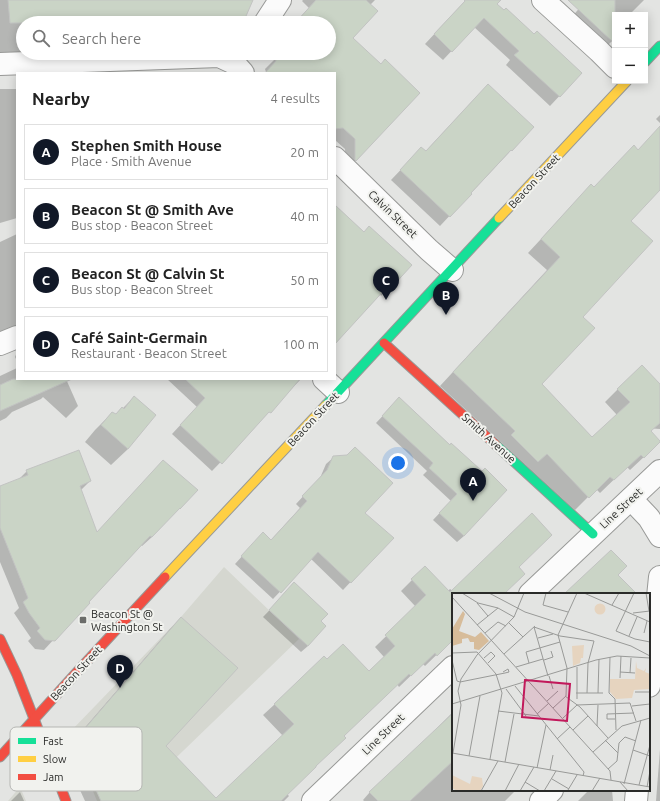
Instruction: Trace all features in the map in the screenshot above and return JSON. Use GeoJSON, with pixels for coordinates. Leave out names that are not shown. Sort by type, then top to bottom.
{"type":"FeatureCollection","features":[{"type":"Feature","properties":{"kind":"main road"},"geometry":{"type":"LineString","coordinates":[[648,59],[660,46]]}},
{"type":"Feature","properties":{"kind":"main road","name":"Beacon Street"},"geometry":{"type":"LineString","coordinates":[[28,727],[331,385],[384,343],[624,84]]}},
{"type":"Feature","properties":{"kind":"main road","name":"Smith Avenue"},"geometry":{"type":"LineString","coordinates":[[384,343],[593,534]]}},
{"type":"Feature","properties":{"kind":"main road"},"geometry":{"type":"LineString","coordinates":[[0,639],[18,675],[38,727]]}},
{"type":"Feature","properties":{"kind":"main road","name":"Beacon Street"},"geometry":{"type":"LineString","coordinates":[[0,757],[10,746]]}},
{"type":"Feature","properties":{"kind":"main road"},"geometry":{"type":"LineString","coordinates":[[62,791],[66,801]]}},
{"type":"Feature","properties":{"kind":"street"},"geometry":{"type":"LineString","coordinates":[[270,16],[280,0]]}},
{"type":"Feature","properties":{"kind":"street"},"geometry":{"type":"LineString","coordinates":[[543,0],[612,64]]}},
{"type":"Feature","properties":{"kind":"street"},"geometry":{"type":"LineString","coordinates":[[0,64],[110,60]]}},
{"type":"Feature","properties":{"kind":"street","name":"Calvin Street"},"geometry":{"type":"LineString","coordinates":[[336,159],[429,250],[452,270]]}},
{"type":"Feature","properties":{"kind":"street"},"geometry":{"type":"LineString","coordinates":[[0,344],[16,337]]}},
{"type":"Feature","properties":{"kind":"street","name":"Line Street"},"geometry":{"type":"LineString","coordinates":[[531,593],[660,471]]}},
{"type":"Feature","properties":{"kind":"street"},"geometry":{"type":"LineString","coordinates":[[631,499],[649,518],[660,536]]}},
{"type":"Feature","properties":{"kind":"street"},"geometry":{"type":"LineString","coordinates":[[650,676],[660,577]]}},
{"type":"Feature","properties":{"kind":"street","name":"Line Street"},"geometry":{"type":"LineString","coordinates":[[313,801],[452,668]]}},
{"type":"Feature","properties":{"kind":"street"},"geometry":{"type":"LineString","coordinates":[[541,801],[551,791]]}},
{"type":"Feature","properties":{"kind":"street"},"geometry":{"type":"LineString","coordinates":[[636,801],[637,791]]}},
{"type":"Feature","properties":{"kind":"shaded area"},"geometry":{"type":"Polygon","coordinates":[[[224,567],[299,639],[154,779],[168,801],[97,801],[93,791],[142,791],[142,727],[75,727],[181,617],[224,567]]]}},
{"type":"Feature","properties":{"kind":"shaded area"},"geometry":{"type":"Polygon","coordinates":[[[17,791],[22,791],[26,801],[8,801],[17,791]]]}},
{"type":"Feature","properties":{"kind":"building"},"geometry":{"type":"Polygon","coordinates":[[[8,0],[253,0],[246,16],[16,16],[16,23],[10,23],[8,0]]]}},
{"type":"Feature","properties":{"kind":"building"},"geometry":{"type":"Polygon","coordinates":[[[316,0],[366,0],[378,11],[353,38],[381,64],[385,59],[420,93],[356,161],[355,139],[343,128],[336,129],[336,72],[266,72],[276,60],[336,60],[336,16],[301,16],[316,0]]]}},
{"type":"Feature","properties":{"kind":"building"},"geometry":{"type":"Polygon","coordinates":[[[464,0],[501,0],[497,4],[504,10],[506,8],[534,34],[537,31],[582,73],[560,97],[514,55],[519,51],[484,18],[452,52],[434,34],[465,1],[464,0]]]}},
{"type":"Feature","properties":{"kind":"building"},"geometry":{"type":"Polygon","coordinates":[[[568,0],[615,0],[615,12],[612,12],[612,41],[568,0]]]}},
{"type":"Feature","properties":{"kind":"building"},"geometry":{"type":"Polygon","coordinates":[[[488,84],[534,127],[450,217],[400,170],[421,147],[426,151],[488,84]]]}},
{"type":"Feature","properties":{"kind":"building"},"geometry":{"type":"Polygon","coordinates":[[[660,126],[660,190],[631,221],[653,241],[583,317],[595,328],[542,384],[592,437],[630,402],[617,389],[642,365],[660,384],[660,423],[651,431],[660,442],[644,458],[641,455],[614,480],[610,477],[589,498],[547,454],[538,462],[511,435],[515,431],[453,372],[560,257],[541,239],[591,184],[594,187],[634,145],[638,150],[660,126]]]}},
{"type":"Feature","properties":{"kind":"building"},"geometry":{"type":"Polygon","coordinates":[[[336,206],[364,232],[369,226],[412,265],[391,288],[388,286],[336,343],[336,206]]]}},
{"type":"Feature","properties":{"kind":"building"},"geometry":{"type":"Polygon","coordinates":[[[13,379],[70,380],[0,411],[0,385],[13,379]]]}},
{"type":"Feature","properties":{"kind":"building"},"geometry":{"type":"Polygon","coordinates":[[[186,380],[299,380],[271,413],[269,412],[222,464],[180,425],[205,398],[186,380]]]}},
{"type":"Feature","properties":{"kind":"building"},"geometry":{"type":"Polygon","coordinates":[[[134,396],[156,415],[128,449],[101,425],[112,412],[116,414],[122,407],[124,409],[134,396]]]}},
{"type":"Feature","properties":{"kind":"building"},"geometry":{"type":"Polygon","coordinates":[[[399,397],[450,445],[451,443],[482,471],[485,468],[507,490],[464,536],[439,513],[457,494],[429,468],[433,463],[382,416],[399,397]]]}},
{"type":"Feature","properties":{"kind":"building"},"geometry":{"type":"Polygon","coordinates":[[[355,447],[393,483],[365,513],[394,538],[351,583],[318,552],[281,593],[241,556],[263,532],[271,540],[307,501],[302,496],[327,470],[333,456],[347,455],[355,447]]]}},
{"type":"Feature","properties":{"kind":"building"},"geometry":{"type":"Polygon","coordinates":[[[79,450],[91,481],[80,486],[97,532],[163,460],[198,490],[152,537],[150,536],[55,641],[45,640],[37,631],[40,628],[23,602],[28,598],[0,528],[0,486],[28,475],[26,470],[79,450]]]}},
{"type":"Feature","properties":{"kind":"building"},"geometry":{"type":"Polygon","coordinates":[[[532,513],[552,535],[519,567],[525,574],[505,593],[452,593],[452,641],[437,656],[435,653],[411,676],[409,674],[344,736],[346,738],[281,801],[101,801],[96,791],[142,791],[142,727],[86,727],[181,617],[238,668],[166,746],[216,798],[294,724],[274,704],[324,656],[327,659],[343,644],[369,671],[395,646],[385,635],[426,595],[411,579],[425,566],[450,592],[532,513]]]}},
{"type":"Feature","properties":{"kind":"building"},"geometry":{"type":"Polygon","coordinates":[[[611,550],[627,566],[618,575],[636,593],[565,593],[611,550]]]}},
{"type":"Feature","properties":{"kind":"building"},"geometry":{"type":"Polygon","coordinates":[[[294,582],[328,614],[321,621],[326,626],[308,646],[269,610],[294,582]]]}},
{"type":"Feature","properties":{"kind":"building"},"geometry":{"type":"Polygon","coordinates":[[[452,714],[452,762],[410,801],[378,801],[369,792],[452,714]]]}},
{"type":"Feature","properties":{"kind":"traffic: fast"},"geometry":{"type":"LineString","coordinates":[[648,59],[660,46]]}},
{"type":"Feature","properties":{"kind":"traffic: fast"},"geometry":{"type":"LineString","coordinates":[[326,405],[499,218]]}},
{"type":"Feature","properties":{"kind":"traffic: fast"},"geometry":{"type":"LineString","coordinates":[[496,445],[593,534]]}},
{"type":"Feature","properties":{"kind":"traffic: slow"},"geometry":{"type":"LineString","coordinates":[[499,218],[624,84]]}},
{"type":"Feature","properties":{"kind":"traffic: slow"},"geometry":{"type":"LineString","coordinates":[[165,577],[326,405]]}},
{"type":"Feature","properties":{"kind":"traffic: jam"},"geometry":{"type":"LineString","coordinates":[[384,343],[496,445]]}},
{"type":"Feature","properties":{"kind":"traffic: jam"},"geometry":{"type":"LineString","coordinates":[[27,727],[165,577]]}},
{"type":"Feature","properties":{"kind":"traffic: jam"},"geometry":{"type":"LineString","coordinates":[[0,639],[17,675],[37,727]]}},
{"type":"Feature","properties":{"kind":"traffic: jam"},"geometry":{"type":"LineString","coordinates":[[0,757],[10,746]]}},
{"type":"Feature","properties":{"kind":"traffic: jam"},"geometry":{"type":"LineString","coordinates":[[62,791],[66,801]]}},
{"type":"Feature","properties":{"kind":"place","name":"Beacon St @ Calvin St"},"geometry":{"type":"Point","coordinates":[386,300]}},
{"type":"Feature","properties":{"kind":"place","name":"Beacon St @ Smith Ave"},"geometry":{"type":"Point","coordinates":[446,315]}},
{"type":"Feature","properties":{"kind":"place","name":"Stephen Smith House"},"geometry":{"type":"Point","coordinates":[473,501]}},
{"type":"Feature","properties":{"kind":"place","name":"Beacon St @ Washington St"},"geometry":{"type":"Point","coordinates":[83,620]}},
{"type":"Feature","properties":{"kind":"place","name":"Café Saint-Germain"},"geometry":{"type":"Point","coordinates":[120,688]}}]}
